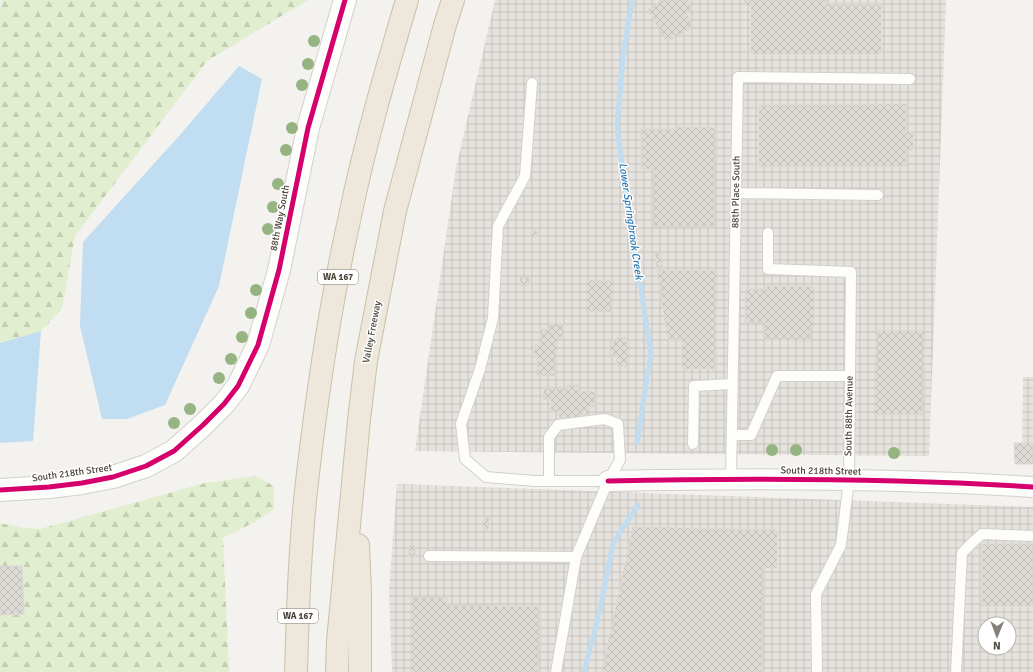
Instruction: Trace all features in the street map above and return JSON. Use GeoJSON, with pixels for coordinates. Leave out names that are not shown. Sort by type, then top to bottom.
{"type":"FeatureCollection","features":[{"type":"Feature","properties":{"kind":"highway","name":"WA 167"},"geometry":{"type":"LineString","coordinates":[[296,672],[300,560],[308,475],[324,350],[350,215],[386,71],[407,0]]}},
{"type":"Feature","properties":{"kind":"highway","name":"Valley Freeway"},"geometry":{"type":"LineString","coordinates":[[337,672],[338,642],[366,361],[395,211],[453,0]]}},
{"type":"Feature","properties":{"kind":"highway"},"geometry":{"type":"LineString","coordinates":[[354,471],[360,591],[360,672]]}},
{"type":"Feature","properties":{"kind":"street","name":"88th Way South"},"geometry":{"type":"LineString","coordinates":[[203,426],[224,404],[238,386],[258,345],[279,270],[308,128],[345,0]]}},
{"type":"Feature","properties":{"kind":"street","name":"South 218th Street"},"geometry":{"type":"LineString","coordinates":[[0,490],[49,487],[113,477],[146,466],[174,451],[203,426]]}},
{"type":"Feature","properties":{"kind":"street","name":"South 218th Street"},"geometry":{"type":"LineString","coordinates":[[608,481],[731,478],[849,480],[1033,487]]}},
{"type":"Feature","properties":{"kind":"lane","name":"88th Place South"},"geometry":{"type":"LineString","coordinates":[[731,478],[738,77],[910,79]]}},
{"type":"Feature","properties":{"kind":"lane"},"geometry":{"type":"LineString","coordinates":[[532,83],[525,176],[498,226],[493,318],[480,368],[461,424],[465,459],[486,477],[535,481],[608,481]]}},
{"type":"Feature","properties":{"kind":"lane"},"geometry":{"type":"LineString","coordinates":[[736,193],[878,195]]}},
{"type":"Feature","properties":{"kind":"lane","name":"South 88th Avenue"},"geometry":{"type":"LineString","coordinates":[[768,233],[768,269],[851,272],[849,480],[842,545],[816,594],[817,672]]}},
{"type":"Feature","properties":{"kind":"lane"},"geometry":{"type":"LineString","coordinates":[[732,435],[751,435],[777,376],[850,376]]}},
{"type":"Feature","properties":{"kind":"lane"},"geometry":{"type":"LineString","coordinates":[[694,444],[694,386],[732,384]]}},
{"type":"Feature","properties":{"kind":"lane"},"geometry":{"type":"LineString","coordinates":[[549,481],[550,437],[558,425],[605,419],[618,424],[620,460],[608,481],[576,557],[556,672]]}},
{"type":"Feature","properties":{"kind":"lane"},"geometry":{"type":"LineString","coordinates":[[956,672],[962,553],[982,534],[1033,536]]}},
{"type":"Feature","properties":{"kind":"lane"},"geometry":{"type":"LineString","coordinates":[[429,556],[576,557]]}},
{"type":"Feature","properties":{"kind":"shaded area"},"geometry":{"type":"Polygon","coordinates":[[[495,0],[946,0],[929,456],[415,451],[456,168],[495,0]]]}},
{"type":"Feature","properties":{"kind":"shaded area"},"geometry":{"type":"Polygon","coordinates":[[[1023,377],[1033,377],[1033,464],[1022,463],[1023,377]]]}},
{"type":"Feature","properties":{"kind":"shaded area"},"geometry":{"type":"Polygon","coordinates":[[[397,484],[1033,507],[1033,672],[392,672],[389,591],[397,484]]]}},
{"type":"Feature","properties":{"kind":"green space"},"geometry":{"type":"Polygon","coordinates":[[[2,0],[308,0],[207,61],[75,236],[62,309],[41,331],[0,343],[0,9],[2,0]]]}},
{"type":"Feature","properties":{"kind":"green space"},"geometry":{"type":"Polygon","coordinates":[[[255,476],[274,486],[274,509],[257,521],[223,538],[229,672],[0,672],[0,523],[25,528],[40,529],[205,483],[255,476]]]}},
{"type":"Feature","properties":{"kind":"water"},"geometry":{"type":"Polygon","coordinates":[[[239,66],[262,79],[219,286],[165,405],[127,419],[102,419],[80,326],[83,242],[179,136],[239,66]]]}},
{"type":"Feature","properties":{"kind":"water"},"geometry":{"type":"Polygon","coordinates":[[[41,331],[33,441],[0,443],[0,343],[41,331]]]}},
{"type":"Feature","properties":{"kind":"building"},"geometry":{"type":"Polygon","coordinates":[[[662,0],[688,0],[693,9],[686,13],[694,26],[667,42],[648,10],[662,0]]]}},
{"type":"Feature","properties":{"kind":"building"},"geometry":{"type":"Polygon","coordinates":[[[744,0],[826,0],[826,4],[881,4],[881,54],[751,54],[751,6],[746,6],[746,2],[744,2],[744,0]]]}},
{"type":"Feature","properties":{"kind":"building"},"geometry":{"type":"Polygon","coordinates":[[[906,104],[906,132],[913,131],[913,150],[906,150],[906,166],[759,167],[759,105],[906,104]]]}},
{"type":"Feature","properties":{"kind":"building"},"geometry":{"type":"Polygon","coordinates":[[[677,127],[716,128],[714,227],[652,226],[653,169],[641,169],[641,129],[677,129],[677,127]]]}},
{"type":"Feature","properties":{"kind":"building"},"geometry":{"type":"Polygon","coordinates":[[[531,231],[537,231],[537,237],[530,237],[531,231]]]}},
{"type":"Feature","properties":{"kind":"building"},"geometry":{"type":"Polygon","coordinates":[[[655,253],[661,253],[663,267],[657,268],[655,253]]]}},
{"type":"Feature","properties":{"kind":"building"},"geometry":{"type":"Polygon","coordinates":[[[657,270],[717,271],[716,369],[682,369],[682,340],[668,340],[657,270]]]}},
{"type":"Feature","properties":{"kind":"building"},"geometry":{"type":"Polygon","coordinates":[[[520,277],[529,278],[529,286],[520,286],[520,277]]]}},
{"type":"Feature","properties":{"kind":"building"},"geometry":{"type":"Polygon","coordinates":[[[587,280],[614,281],[612,312],[586,311],[587,280]]]}},
{"type":"Feature","properties":{"kind":"building"},"geometry":{"type":"Polygon","coordinates":[[[767,286],[814,287],[814,326],[811,326],[811,341],[764,340],[765,323],[745,322],[746,289],[767,289],[767,286]]]}},
{"type":"Feature","properties":{"kind":"building"},"geometry":{"type":"Polygon","coordinates":[[[549,323],[565,324],[564,337],[558,337],[555,376],[537,375],[538,358],[534,357],[535,345],[539,345],[540,329],[548,330],[549,323]]]}},
{"type":"Feature","properties":{"kind":"building"},"geometry":{"type":"Polygon","coordinates":[[[876,330],[925,331],[923,415],[874,414],[876,330]]]}},
{"type":"Feature","properties":{"kind":"building"},"geometry":{"type":"Polygon","coordinates":[[[617,337],[627,338],[627,342],[630,342],[629,367],[617,366],[617,356],[610,356],[610,341],[617,342],[617,337]]]}},
{"type":"Feature","properties":{"kind":"building"},"geometry":{"type":"Polygon","coordinates":[[[567,385],[579,385],[579,391],[596,392],[595,407],[590,406],[589,415],[579,414],[578,418],[559,417],[559,412],[551,412],[551,399],[543,399],[544,388],[566,389],[567,385]]]}},
{"type":"Feature","properties":{"kind":"building"},"geometry":{"type":"Polygon","coordinates":[[[1014,443],[1033,443],[1033,464],[1015,464],[1014,443]]]}},
{"type":"Feature","properties":{"kind":"building"},"geometry":{"type":"Polygon","coordinates":[[[483,518],[489,518],[488,529],[483,529],[483,518]]]}},
{"type":"Feature","properties":{"kind":"building"},"geometry":{"type":"Polygon","coordinates":[[[633,527],[777,530],[777,568],[764,568],[762,672],[602,672],[633,527]]]}},
{"type":"Feature","properties":{"kind":"building"},"geometry":{"type":"Polygon","coordinates":[[[982,544],[1033,544],[1033,606],[982,606],[982,544]]]}},
{"type":"Feature","properties":{"kind":"building"},"geometry":{"type":"Polygon","coordinates":[[[409,545],[415,546],[415,557],[409,557],[409,545]]]}},
{"type":"Feature","properties":{"kind":"building"},"geometry":{"type":"Polygon","coordinates":[[[0,566],[22,566],[24,614],[0,615],[0,566]]]}},
{"type":"Feature","properties":{"kind":"building"},"geometry":{"type":"Polygon","coordinates":[[[411,597],[447,598],[447,605],[540,607],[539,672],[410,672],[411,597]]]}},
{"type":"Feature","properties":{"kind":"waterway","name":"Lower Springbrook Creek"},"geometry":{"type":"LineString","coordinates":[[633,0],[623,57],[617,126],[626,196],[651,353],[637,442]]}},
{"type":"Feature","properties":{"kind":"waterway","name":"Lower Springbrook Creek"},"geometry":{"type":"LineString","coordinates":[[584,672],[600,610],[613,543],[638,505]]}},
{"type":"Feature","properties":{"kind":"cycle path"},"geometry":{"type":"LineString","coordinates":[[0,490],[82,483],[113,477],[146,466],[174,451],[224,404],[238,386],[258,345],[279,270],[308,128],[345,0]]}},
{"type":"Feature","properties":{"kind":"cycle path"},"geometry":{"type":"LineString","coordinates":[[608,481],[714,479],[873,480],[1033,487]]}}]}
